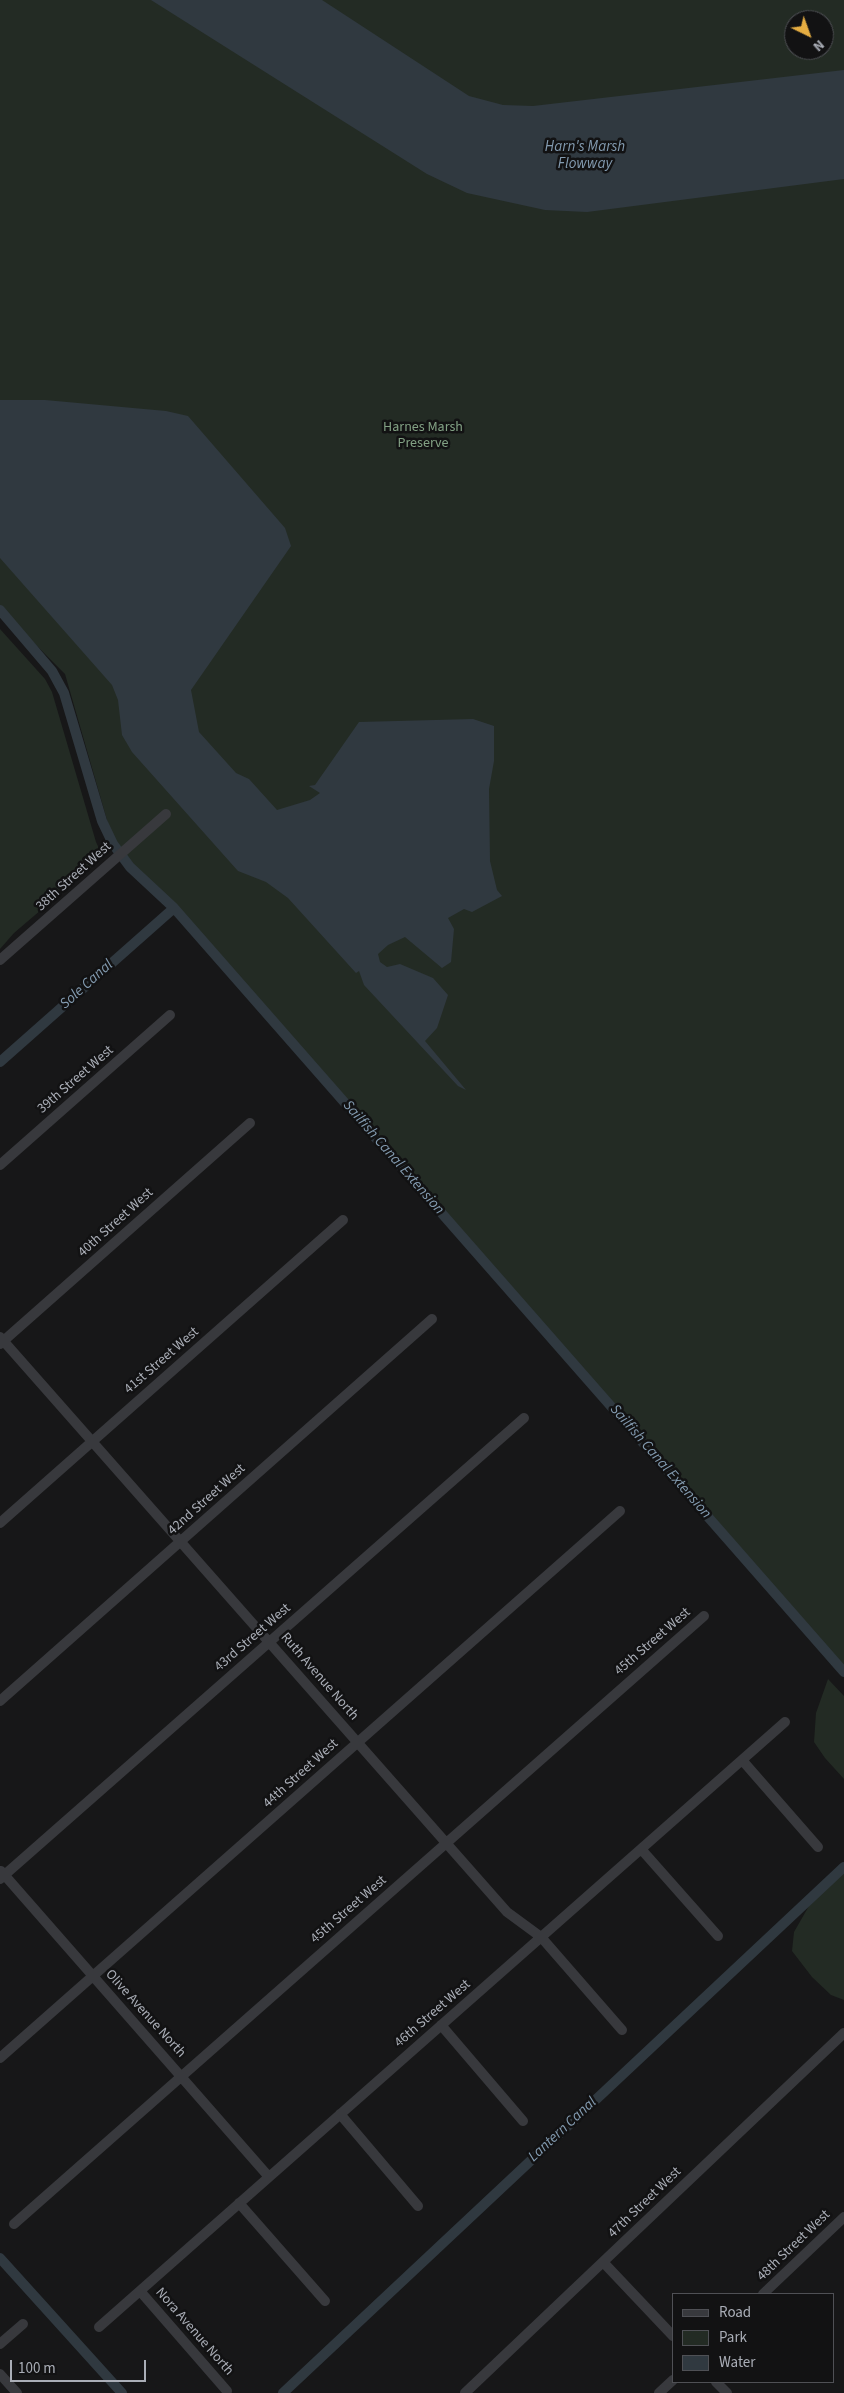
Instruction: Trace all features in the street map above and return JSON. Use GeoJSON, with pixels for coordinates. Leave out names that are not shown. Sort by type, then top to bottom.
{"type":"FeatureCollection","features":[{"type":"Feature","properties":{"kind":"street","name":"38th Street West"},"geometry":{"type":"LineString","coordinates":[[0,960],[166,814]]}},
{"type":"Feature","properties":{"kind":"street","name":"39th Street West"},"geometry":{"type":"LineString","coordinates":[[0,1165],[170,1015]]}},
{"type":"Feature","properties":{"kind":"street","name":"40th Street West"},"geometry":{"type":"LineString","coordinates":[[1,1341],[250,1123]]}},
{"type":"Feature","properties":{"kind":"street","name":"41st Street West"},"geometry":{"type":"LineString","coordinates":[[0,1523],[343,1220]]}},
{"type":"Feature","properties":{"kind":"street","name":"42nd Street West"},"geometry":{"type":"LineString","coordinates":[[0,1701],[432,1319]]}},
{"type":"Feature","properties":{"kind":"street","name":"Ruth Avenue North"},"geometry":{"type":"LineString","coordinates":[[1,1341],[270,1641],[507,1912],[541,1937],[622,2030]]}},
{"type":"Feature","properties":{"kind":"street","name":"43rd Street West"},"geometry":{"type":"LineString","coordinates":[[1,1875],[524,1418]]}},
{"type":"Feature","properties":{"kind":"street","name":"44th Street West"},"geometry":{"type":"LineString","coordinates":[[0,2058],[620,1510]]}},
{"type":"Feature","properties":{"kind":"street","name":"45th Street West"},"geometry":{"type":"LineString","coordinates":[[14,2224],[704,1616]]}},
{"type":"Feature","properties":{"kind":"street","name":"46th Street West"},"geometry":{"type":"LineString","coordinates":[[99,2327],[785,1722]]}},
{"type":"Feature","properties":{"kind":"street"},"geometry":{"type":"LineString","coordinates":[[742,1760],[818,1847]]}},
{"type":"Feature","properties":{"kind":"street"},"geometry":{"type":"LineString","coordinates":[[640,1849],[718,1936]]}},
{"type":"Feature","properties":{"kind":"street","name":"Olive Avenue North"},"geometry":{"type":"LineString","coordinates":[[1,1875],[182,2076],[269,2177]]}},
{"type":"Feature","properties":{"kind":"street"},"geometry":{"type":"LineString","coordinates":[[440,2026],[523,2121]]}},
{"type":"Feature","properties":{"kind":"street","name":"47th Street West"},"geometry":{"type":"LineString","coordinates":[[464,2393],[844,2033]]}},
{"type":"Feature","properties":{"kind":"street"},"geometry":{"type":"LineString","coordinates":[[340,2114],[418,2206]]}},
{"type":"Feature","properties":{"kind":"street"},"geometry":{"type":"LineString","coordinates":[[239,2203],[325,2301]]}},
{"type":"Feature","properties":{"kind":"street","name":"48th Street West"},"geometry":{"type":"LineString","coordinates":[[764,2293],[844,2217]]}},
{"type":"Feature","properties":{"kind":"street"},"geometry":{"type":"LineString","coordinates":[[603,2262],[672,2335]]}},
{"type":"Feature","properties":{"kind":"street","name":"Nora Avenue North"},"geometry":{"type":"LineString","coordinates":[[140,2291],[227,2391]]}},
{"type":"Feature","properties":{"kind":"street"},"geometry":{"type":"LineString","coordinates":[[0,2344],[23,2324]]}},
{"type":"Feature","properties":{"kind":"street"},"geometry":{"type":"LineString","coordinates":[[0,2374],[17,2393]]}},
{"type":"Feature","properties":{"kind":"street"},"geometry":{"type":"LineString","coordinates":[[659,2393],[672,2381]]}},
{"type":"Feature","properties":{"kind":"street"},"geometry":{"type":"LineString","coordinates":[[717,2383],[727,2393]]}},
{"type":"Feature","properties":{"kind":"green space","name":"Harnes Marsh Preserve"},"geometry":{"type":"Polygon","coordinates":[[[0,0],[844,0],[844,1668],[113,841],[65,674],[0,609],[0,0]]]}},
{"type":"Feature","properties":{"kind":"green space"},"geometry":{"type":"Polygon","coordinates":[[[0,629],[45,679],[52,692],[96,842],[103,857],[14,933],[0,949],[0,629]]]}},
{"type":"Feature","properties":{"kind":"green space"},"geometry":{"type":"Polygon","coordinates":[[[828,1679],[844,1696],[844,1779],[825,1758],[814,1742],[816,1713],[828,1679]]]}},
{"type":"Feature","properties":{"kind":"green space"},"geometry":{"type":"Polygon","coordinates":[[[844,1865],[844,2000],[831,1995],[812,1977],[792,1951],[794,1932],[813,1899],[844,1865]]]}},
{"type":"Feature","properties":{"kind":"water","name":"Harn's Marsh Flowway"},"geometry":{"type":"Polygon","coordinates":[[[151,0],[322,0],[469,96],[503,105],[533,106],[844,70],[844,179],[587,212],[545,210],[467,193],[427,174],[151,0]]]}},
{"type":"Feature","properties":{"kind":"water"},"geometry":{"type":"Polygon","coordinates":[[[0,400],[45,400],[166,411],[188,416],[285,528],[291,546],[191,690],[199,732],[236,773],[249,779],[277,810],[310,800],[320,793],[309,786],[315,785],[359,722],[473,719],[494,726],[494,761],[489,789],[490,861],[497,890],[502,896],[472,912],[464,909],[448,918],[454,929],[451,962],[442,968],[405,937],[388,945],[378,954],[380,962],[387,967],[400,964],[433,978],[448,995],[437,1028],[425,1041],[466,1090],[458,1086],[364,985],[359,971],[356,973],[288,898],[266,882],[238,871],[132,752],[122,735],[118,700],[112,685],[0,558],[0,400]]]}},
{"type":"Feature","properties":{"kind":"waterway","name":"Sailfish Canal Extension"},"geometry":{"type":"LineString","coordinates":[[0,610],[52,671],[64,693],[102,821],[113,844],[130,867],[174,908],[844,1672]]}},
{"type":"Feature","properties":{"kind":"waterway","name":"Sole Canal"},"geometry":{"type":"LineString","coordinates":[[0,1062],[174,908]]}},
{"type":"Feature","properties":{"kind":"waterway","name":"Lantern Canal"},"geometry":{"type":"LineString","coordinates":[[283,2393],[844,1867]]}},
{"type":"Feature","properties":{"kind":"waterway"},"geometry":{"type":"LineString","coordinates":[[0,2258],[122,2393]]}}]}
